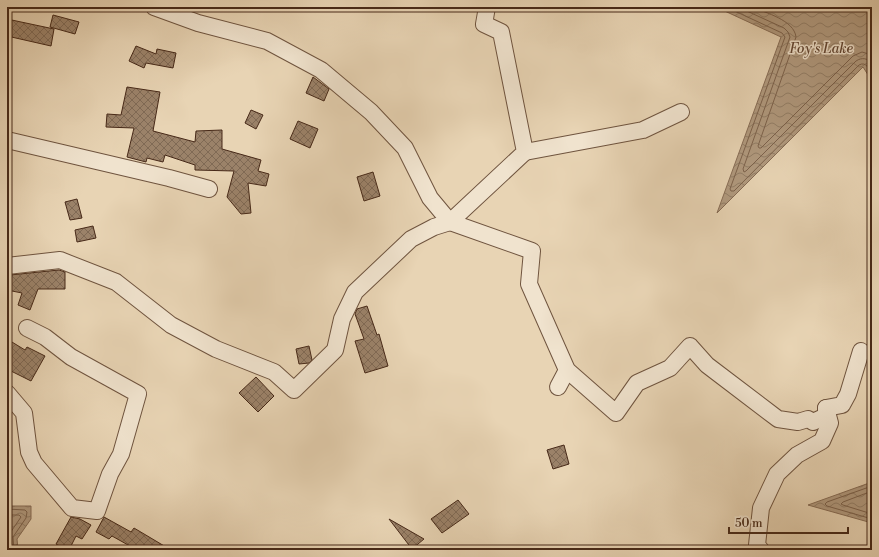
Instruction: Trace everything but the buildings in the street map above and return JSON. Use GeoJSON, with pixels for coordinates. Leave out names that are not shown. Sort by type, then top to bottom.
{"type":"FeatureCollection","features":[{"type":"Feature","properties":{"kind":"street"},"geometry":{"type":"LineString","coordinates":[[154,7],[198,23],[267,41],[321,70],[371,112],[405,148],[430,198],[450,222],[532,251],[529,284],[567,370],[616,413],[637,383],[670,368],[690,346],[707,365],[778,418],[798,422],[808,419],[813,422],[826,416],[826,408]]}},
{"type":"Feature","properties":{"kind":"street"},"geometry":{"type":"LineString","coordinates":[[487,7],[484,24],[501,32],[526,152]]}},
{"type":"Feature","properties":{"kind":"street"},"geometry":{"type":"LineString","coordinates":[[7,266],[60,260],[116,282],[171,325],[216,348],[274,372],[294,390],[335,350],[342,319],[355,292],[411,239],[434,227],[450,222],[526,152],[643,130],[681,112]]}},
{"type":"Feature","properties":{"kind":"street"},"geometry":{"type":"LineString","coordinates":[[7,140],[169,178],[209,190]]}},
{"type":"Feature","properties":{"kind":"street"},"geometry":{"type":"LineString","coordinates":[[7,393],[24,413],[29,452],[34,462],[72,508],[97,511],[110,474],[121,454],[138,394],[71,358],[45,337],[27,328]]}},
{"type":"Feature","properties":{"kind":"street"},"geometry":{"type":"LineString","coordinates":[[826,408],[842,405],[848,394],[861,352]]}},
{"type":"Feature","properties":{"kind":"street"},"geometry":{"type":"LineString","coordinates":[[558,387],[567,370]]}},
{"type":"Feature","properties":{"kind":"street"},"geometry":{"type":"LineString","coordinates":[[761,550],[756,545],[761,508],[777,474],[797,456],[822,441],[830,423],[826,408]]}},
{"type":"Feature","properties":{"kind":"water","name":"Foy's Lake"},"geometry":{"type":"Polygon","coordinates":[[[716,7],[872,7],[872,81],[863,67],[717,213],[781,37],[716,7]]]}},
{"type":"Feature","properties":{"kind":"water"},"geometry":{"type":"Polygon","coordinates":[[[872,482],[872,523],[808,505],[872,482]]]}},
{"type":"Feature","properties":{"kind":"water"},"geometry":{"type":"Polygon","coordinates":[[[7,506],[31,506],[31,519],[17,539],[18,550],[7,550],[7,506]]]}}]}
